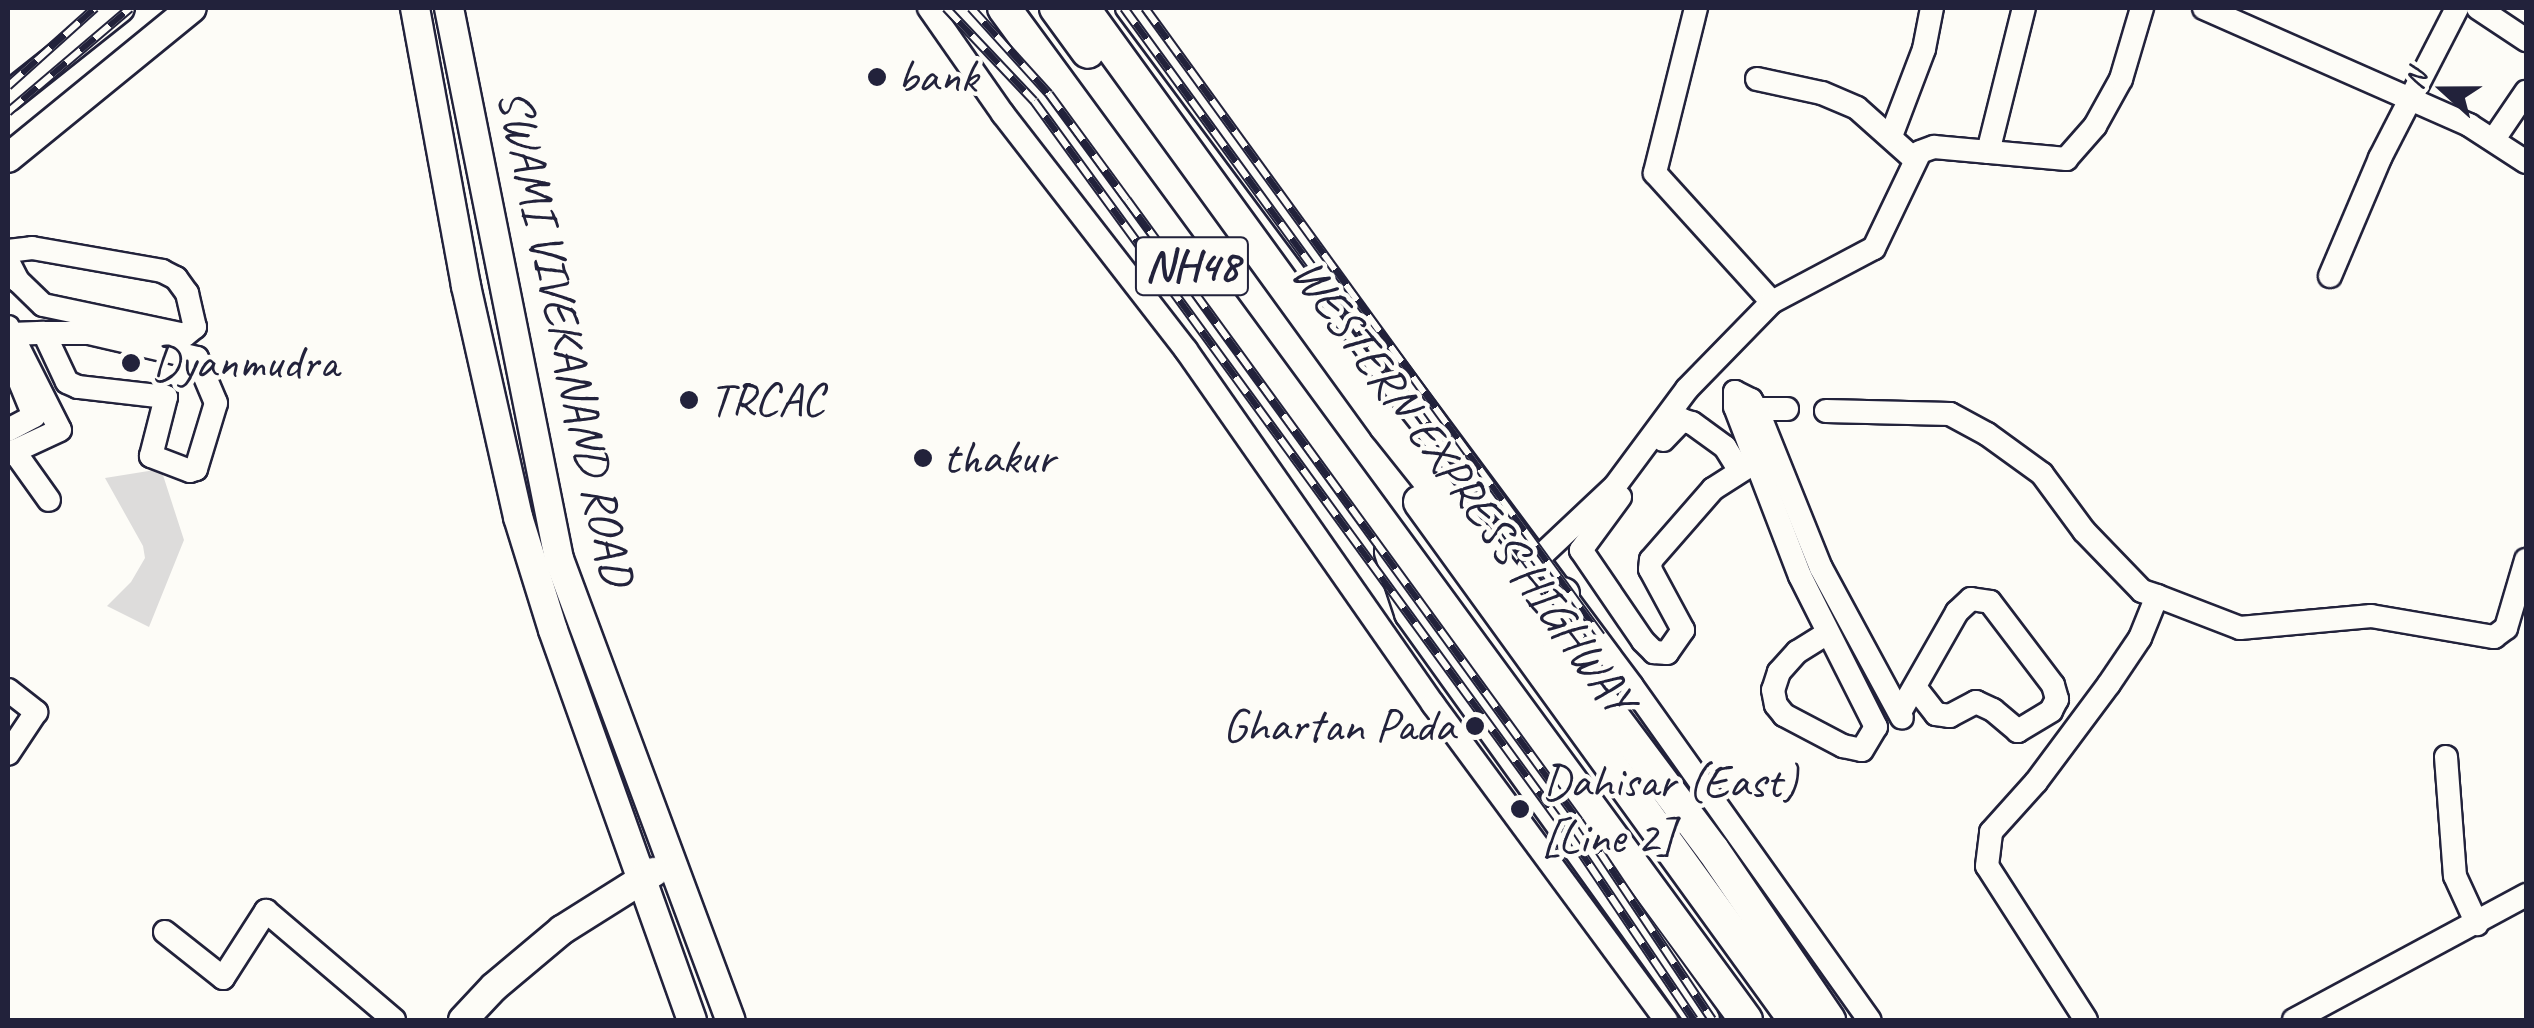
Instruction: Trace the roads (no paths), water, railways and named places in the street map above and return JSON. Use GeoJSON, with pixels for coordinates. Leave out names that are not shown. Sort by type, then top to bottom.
{"type":"FeatureCollection","features":[{"type":"Feature","properties":{"kind":"highway","name":"WESTERN EXPRESS HIGHWAY"},"geometry":{"type":"LineString","coordinates":[[1004,8],[1746,1020]]}},
{"type":"Feature","properties":{"kind":"highway","name":"WESTERN EXPRESS HIGHWAY"},"geometry":{"type":"LineString","coordinates":[[1056,8],[1795,1020]]}},
{"type":"Feature","properties":{"kind":"highway"},"geometry":{"type":"LineString","coordinates":[[1083,8],[1386,426],[1559,644],[1713,850],[1828,1020]]}},
{"type":"Feature","properties":{"kind":"highway"},"geometry":{"type":"LineString","coordinates":[[1428,513],[1510,583]]}},
{"type":"Feature","properties":{"kind":"highway"},"geometry":{"type":"LineString","coordinates":[[1381,524],[1411,612],[1703,1020]]}},
{"type":"Feature","properties":{"kind":"highway"},"geometry":{"type":"LineString","coordinates":[[1559,644],[1564,594]]}},
{"type":"Feature","properties":{"kind":"main road"},"geometry":{"type":"LineString","coordinates":[[8,97],[120,8]]}},
{"type":"Feature","properties":{"kind":"main road"},"geometry":{"type":"LineString","coordinates":[[8,158],[192,8]]}},
{"type":"Feature","properties":{"kind":"main road","name":"SWAMI VIVEKANAND ROAD"},"geometry":{"type":"LineString","coordinates":[[415,8],[466,286],[518,517],[692,1020]]}},
{"type":"Feature","properties":{"kind":"main road","name":"SWAMI VIVEKANAND ROAD"},"geometry":{"type":"LineString","coordinates":[[448,8],[558,559],[600,660],[730,1020]]}},
{"type":"Feature","properties":{"kind":"main road"},"geometry":{"type":"LineString","coordinates":[[463,1020],[494,987],[562,930],[677,871]]}},
{"type":"Feature","properties":{"kind":"main road"},"geometry":{"type":"LineString","coordinates":[[486,1020],[645,888]]}},
{"type":"Feature","properties":{"kind":"street"},"geometry":{"type":"LineString","coordinates":[[929,8],[1002,114],[1186,350],[1433,704],[1666,1020]]}},
{"type":"Feature","properties":{"kind":"street"},"geometry":{"type":"LineString","coordinates":[[1127,8],[1728,817],[1869,1020]]}},
{"type":"Feature","properties":{"kind":"street"},"geometry":{"type":"LineString","coordinates":[[1696,8],[1655,173],[1772,302]]}},
{"type":"Feature","properties":{"kind":"street"},"geometry":{"type":"LineString","coordinates":[[1891,136],[1924,49],[1932,8]]}},
{"type":"Feature","properties":{"kind":"street"},"geometry":{"type":"LineString","coordinates":[[1988,152],[2024,8]]}},
{"type":"Feature","properties":{"kind":"street"},"geometry":{"type":"LineString","coordinates":[[1574,542],[1687,389],[1772,302],[1874,248],[1914,159],[1934,148],[2066,158],[2095,126],[2121,80],[2142,8]]}},
{"type":"Feature","properties":{"kind":"street"},"geometry":{"type":"LineString","coordinates":[[2204,8],[2494,139],[2526,162]]}},
{"type":"Feature","properties":{"kind":"street"},"geometry":{"type":"LineString","coordinates":[[2330,276],[2380,158],[2457,8]]}},
{"type":"Feature","properties":{"kind":"street"},"geometry":{"type":"LineString","coordinates":[[2478,8],[2526,40]]}},
{"type":"Feature","properties":{"kind":"street"},"geometry":{"type":"LineString","coordinates":[[1756,79],[1822,93],[1856,108],[1914,159]]}},
{"type":"Feature","properties":{"kind":"street"},"geometry":{"type":"LineString","coordinates":[[2494,139],[2526,92]]}},
{"type":"Feature","properties":{"kind":"street"},"geometry":{"type":"LineString","coordinates":[[8,251],[32,248],[162,271],[176,278],[187,293],[195,327],[185,335],[42,306],[18,280],[8,261]]}},
{"type":"Feature","properties":{"kind":"street"},"geometry":{"type":"LineString","coordinates":[[44,333],[67,382],[78,387],[166,397],[151,456],[190,471],[196,469],[216,403],[197,358],[187,352],[88,332],[44,333],[9,338],[60,430],[10,445],[50,500]]}},
{"type":"Feature","properties":{"kind":"street"},"geometry":{"type":"LineString","coordinates":[[1710,365],[1736,392],[1752,400],[1756,409],[1757,459]]}},
{"type":"Feature","properties":{"kind":"street"},"geometry":{"type":"LineString","coordinates":[[1687,389],[1692,423]]}},
{"type":"Feature","properties":{"kind":"street"},"geometry":{"type":"LineString","coordinates":[[1736,392],[1736,407],[1757,459],[1800,547],[1899,710]]}},
{"type":"Feature","properties":{"kind":"street"},"geometry":{"type":"LineString","coordinates":[[1756,409],[1787,410]]}},
{"type":"Feature","properties":{"kind":"street"},"geometry":{"type":"LineString","coordinates":[[1826,412],[1950,414],[1988,434],[2042,474],[2084,532],[2142,591],[2240,628],[2358,616],[2494,638],[2506,628],[2526,560]]}},
{"type":"Feature","properties":{"kind":"street"},"geometry":{"type":"LineString","coordinates":[[1510,583],[1536,560],[1574,542],[1682,420],[1725,447],[1757,459]]}},
{"type":"Feature","properties":{"kind":"street"},"geometry":{"type":"LineString","coordinates":[[1574,542],[1643,641],[1654,652],[1667,653],[1684,630],[1650,570],[1651,560],[1694,508],[1757,459]]}},
{"type":"Feature","properties":{"kind":"street"},"geometry":{"type":"LineString","coordinates":[[1800,547],[1826,634],[1876,727],[1868,745],[1853,750],[1784,714],[1776,705],[1773,690],[1779,672],[1797,652],[1826,634]]}},
{"type":"Feature","properties":{"kind":"street"},"geometry":{"type":"LineString","coordinates":[[2086,1020],[1987,866],[1991,832],[2036,782],[2109,684],[2140,638],[2156,596]]}},
{"type":"Feature","properties":{"kind":"street"},"geometry":{"type":"LineString","coordinates":[[1870,716],[1899,710],[1964,602],[1980,599],[1996,610],[2053,685],[2057,698],[2051,711],[2018,731],[1993,710],[1976,702],[1950,716],[1936,714],[1915,687]]}},
{"type":"Feature","properties":{"kind":"street"},"geometry":{"type":"LineString","coordinates":[[570,673],[600,660]]}},
{"type":"Feature","properties":{"kind":"street"},"geometry":{"type":"LineString","coordinates":[[8,690],[36,712],[8,754]]}},
{"type":"Feature","properties":{"kind":"street"},"geometry":{"type":"LineString","coordinates":[[2446,758],[2455,876],[2477,924]]}},
{"type":"Feature","properties":{"kind":"street"},"geometry":{"type":"LineString","coordinates":[[2294,1020],[2526,895]]}},
{"type":"Feature","properties":{"kind":"street"},"geometry":{"type":"LineString","coordinates":[[165,932],[224,978],[266,910],[394,1020]]}},
{"type":"Feature","properties":{"kind":"railway"},"geometry":{"type":"LineString","coordinates":[[8,86],[95,8]]}},
{"type":"Feature","properties":{"kind":"railway"},"geometry":{"type":"LineString","coordinates":[[8,112],[130,8]]}},
{"type":"Feature","properties":{"kind":"railway"},"geometry":{"type":"LineString","coordinates":[[946,8],[1034,101],[1568,833],[1694,1020]]}},
{"type":"Feature","properties":{"kind":"railway"},"geometry":{"type":"LineString","coordinates":[[971,8],[1049,94],[1127,200],[1579,821],[1712,1020]]}},
{"type":"Feature","properties":{"kind":"railway"},"geometry":{"type":"LineString","coordinates":[[1124,8],[1588,646]]}},
{"type":"Feature","properties":{"kind":"railway"},"geometry":{"type":"LineString","coordinates":[[1145,8],[1601,636]]}},
{"type":"Feature","properties":{"kind":"place","name":"bank"},"geometry":{"type":"Point","coordinates":[877,77]}},
{"type":"Feature","properties":{"kind":"place","name":"Dyanmudra"},"geometry":{"type":"Point","coordinates":[131,363]}},
{"type":"Feature","properties":{"kind":"place","name":"TRCAC"},"geometry":{"type":"Point","coordinates":[689,400]}},
{"type":"Feature","properties":{"kind":"place","name":"thakur"},"geometry":{"type":"Point","coordinates":[923,458]}},
{"type":"Feature","properties":{"kind":"place","name":"Ghartan Pada"},"geometry":{"type":"Point","coordinates":[1475,726]}},
{"type":"Feature","properties":{"kind":"place","name":"Dahisar (East) [Line 2]"},"geometry":{"type":"Point","coordinates":[1520,809]}}]}
